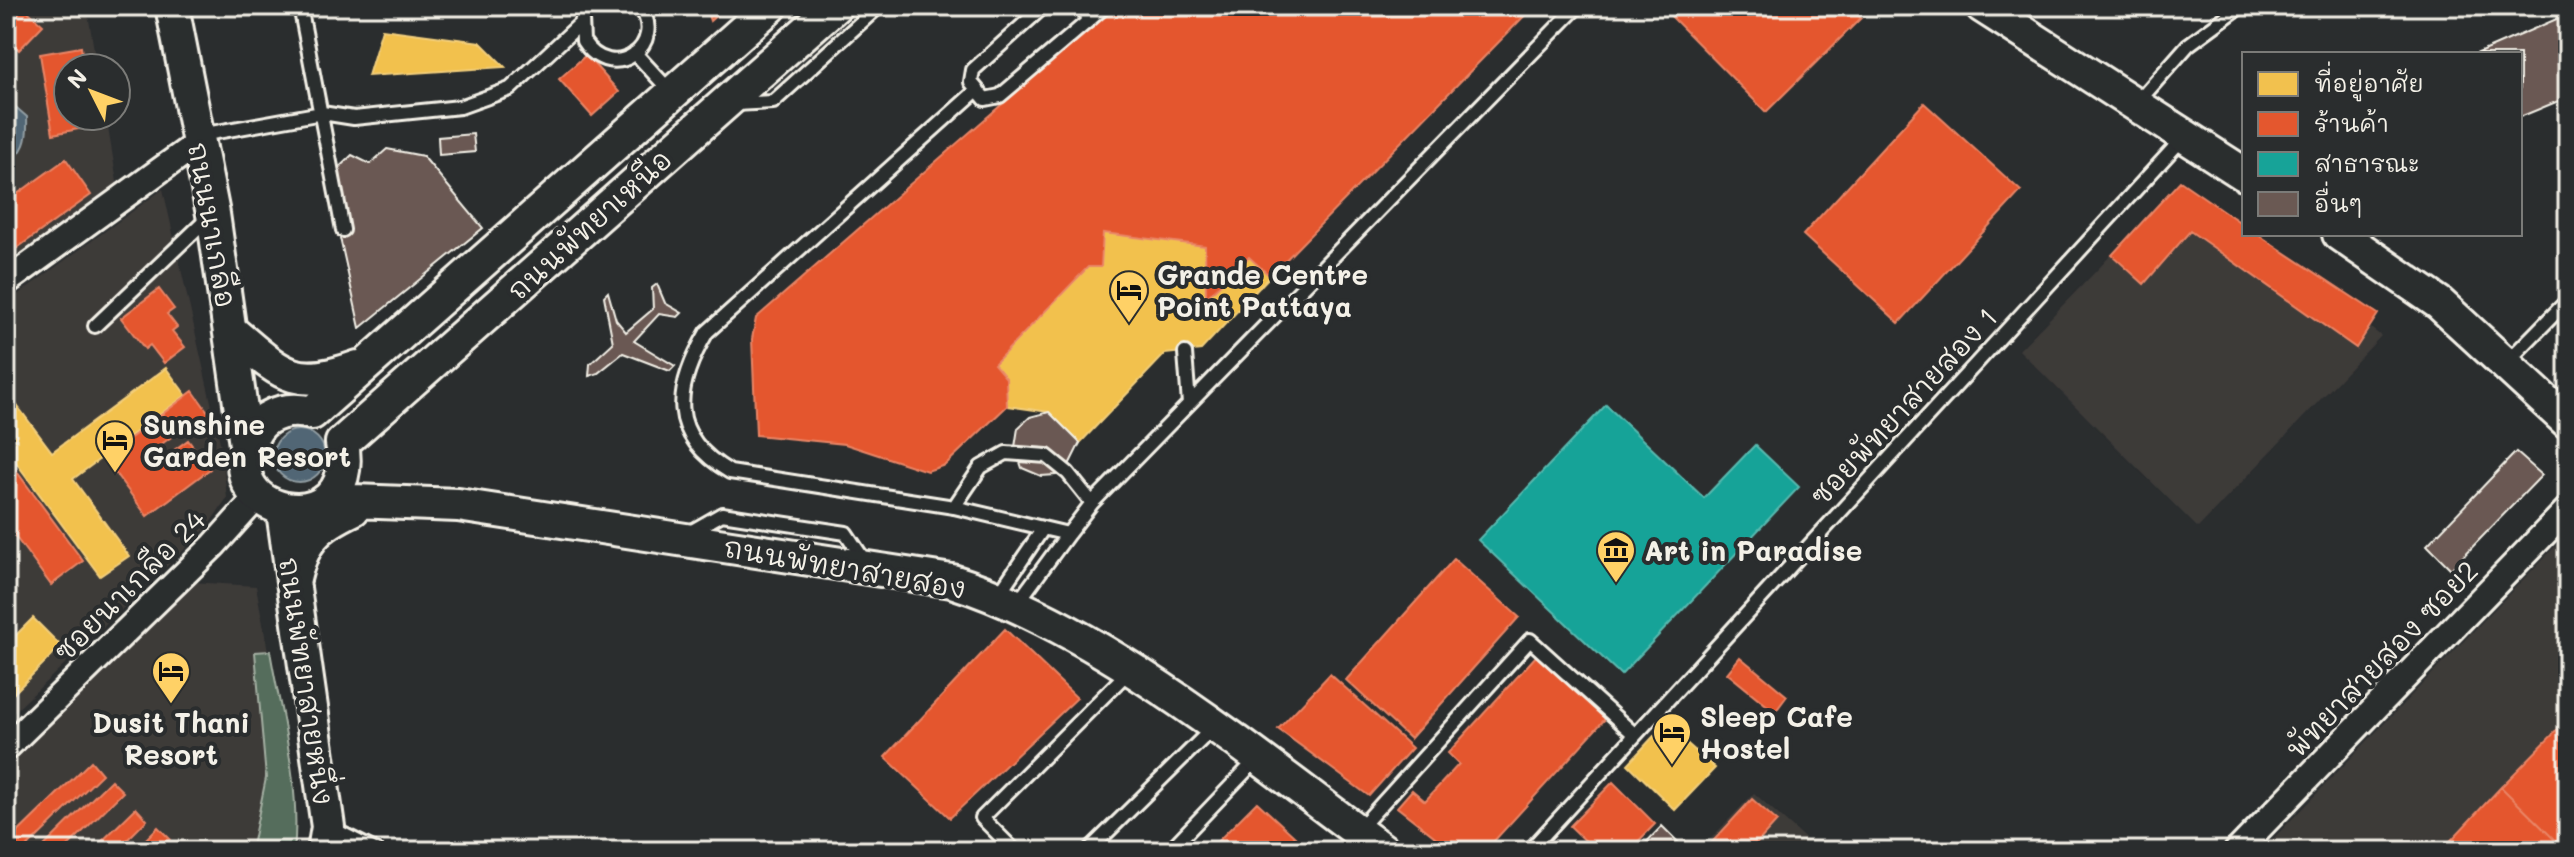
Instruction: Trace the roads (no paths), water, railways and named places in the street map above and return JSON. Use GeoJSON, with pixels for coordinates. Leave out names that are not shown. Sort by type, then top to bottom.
{"type":"FeatureCollection","features":[{"type":"Feature","properties":{"kind":"main road","name":"ถนนนาเกลือ"},"geometry":{"type":"LineString","coordinates":[[172,6],[213,214],[246,445],[244,464],[249,484],[270,503]]}},
{"type":"Feature","properties":{"kind":"main road","name":"ถนนพัทยาเหนือ"},"geometry":{"type":"LineString","coordinates":[[246,445],[260,424],[282,411],[312,413],[771,6]]}},
{"type":"Feature","properties":{"kind":"main road","name":"ถนนพัทยาเหนือ"},"geometry":{"type":"LineString","coordinates":[[327,500],[344,473],[342,443],[835,6]]}},
{"type":"Feature","properties":{"kind":"main road"},"geometry":{"type":"LineString","coordinates":[[1982,6],[2242,173]]}},
{"type":"Feature","properties":{"kind":"main road"},"geometry":{"type":"LineString","coordinates":[[2342,236],[2439,303],[2568,422]]}},
{"type":"Feature","properties":{"kind":"main road"},"geometry":{"type":"LineString","coordinates":[[231,331],[277,370],[304,379],[326,379],[367,364]]}},
{"type":"Feature","properties":{"kind":"main road","name":"ถนนพัทยาสายสอง"},"geometry":{"type":"LineString","coordinates":[[270,503],[308,510],[327,500],[458,505],[952,581],[1007,600],[1130,670],[1258,758],[1384,851]]}},
{"type":"Feature","properties":{"kind":"main road"},"geometry":{"type":"LineString","coordinates":[[292,590],[300,552],[313,533],[333,518],[369,502]]}},
{"type":"Feature","properties":{"kind":"main road","name":"ถนนพัทยาสายหนึ่ง"},"geometry":{"type":"LineString","coordinates":[[270,503],[292,590],[326,839]]}},
{"type":"Feature","properties":{"kind":"street"},"geometry":{"type":"LineString","coordinates":[[6,282],[198,139]]}},
{"type":"Feature","properties":{"kind":"street","name":"ซอยนาเกลือ 24"},"geometry":{"type":"LineString","coordinates":[[6,748],[214,545],[270,503]]}},
{"type":"Feature","properties":{"kind":"street","name":"พัทยาสายสอง ซอย2"},"geometry":{"type":"LineString","coordinates":[[2237,851],[2568,509]]}},
{"type":"Feature","properties":{"kind":"lane"},"geometry":{"type":"LineString","coordinates":[[300,6],[343,230]]}},
{"type":"Feature","properties":{"kind":"lane"},"geometry":{"type":"LineString","coordinates":[[198,139],[322,113],[354,118],[460,107],[510,89],[582,22],[590,6]]}},
{"type":"Feature","properties":{"kind":"lane"},"geometry":{"type":"LineString","coordinates":[[582,22],[583,41],[598,58],[621,61],[635,53],[645,41],[647,31],[639,6]]}},
{"type":"Feature","properties":{"kind":"lane"},"geometry":{"type":"LineString","coordinates":[[724,104],[773,102],[879,6]]}},
{"type":"Feature","properties":{"kind":"lane"},"geometry":{"type":"LineString","coordinates":[[1044,6],[973,70],[971,82],[985,99],[1000,96],[1105,6]]}},
{"type":"Feature","properties":{"kind":"lane"},"geometry":{"type":"LineString","coordinates":[[1086,6],[1087,22]]}},
{"type":"Feature","properties":{"kind":"lane"},"geometry":{"type":"LineString","coordinates":[[1007,600],[1092,503],[1578,6]]}},
{"type":"Feature","properties":{"kind":"lane"},"geometry":{"type":"LineString","coordinates":[[2136,104],[2188,45],[2241,6]]}},
{"type":"Feature","properties":{"kind":"lane"},"geometry":{"type":"LineString","coordinates":[[635,53],[672,94]]}},
{"type":"Feature","properties":{"kind":"lane"},"geometry":{"type":"LineString","coordinates":[[976,91],[707,332],[684,377],[682,411],[694,445],[730,472],[954,507],[1068,534]]}},
{"type":"Feature","properties":{"kind":"lane","name":"ซอยพัทยาสายสอง 1"},"geometry":{"type":"LineString","coordinates":[[1529,851],[2184,136]]}},
{"type":"Feature","properties":{"kind":"lane"},"geometry":{"type":"LineString","coordinates":[[95,326],[213,214]]}},
{"type":"Feature","properties":{"kind":"lane"},"geometry":{"type":"LineString","coordinates":[[2505,364],[2568,300]]}},
{"type":"Feature","properties":{"kind":"lane"},"geometry":{"type":"LineString","coordinates":[[1185,353],[1189,404]]}},
{"type":"Feature","properties":{"kind":"lane"},"geometry":{"type":"LineString","coordinates":[[954,507],[981,467],[1006,453],[1047,456],[1068,473],[1092,503]]}},
{"type":"Feature","properties":{"kind":"lane"},"geometry":{"type":"LineString","coordinates":[[1007,600],[1042,530]]}},
{"type":"Feature","properties":{"kind":"lane"},"geometry":{"type":"LineString","coordinates":[[1357,831],[1530,640],[1634,734]]}},
{"type":"Feature","properties":{"kind":"lane"},"geometry":{"type":"LineString","coordinates":[[1015,851],[982,818],[1130,670]]}},
{"type":"Feature","properties":{"kind":"lane"},"geometry":{"type":"LineString","coordinates":[[1088,851],[1214,727]]}},
{"type":"Feature","properties":{"kind":"lane"},"geometry":{"type":"LineString","coordinates":[[1169,851],[1258,758]]}},
{"type":"Feature","properties":{"kind":"lane"},"geometry":{"type":"LineString","coordinates":[[326,839],[377,851]]}},
{"type":"Feature","properties":{"kind":"water"},"geometry":{"type":"Polygon","coordinates":[[[11,103],[27,117],[27,133],[21,150],[6,166],[6,107],[11,103]]]}},
{"type":"Feature","properties":{"kind":"water"},"geometry":{"type":"Polygon","coordinates":[[[299,430],[318,437],[325,456],[318,475],[299,482],[280,475],[273,456],[280,437],[299,430]]]}},
{"type":"Feature","properties":{"kind":"place","name":"Grande Centre Point Pattaya"},"geometry":{"type":"Point","coordinates":[1129,324]}},
{"type":"Feature","properties":{"kind":"place","name":"Sunshine Garden Resort"},"geometry":{"type":"Point","coordinates":[115,474]}},
{"type":"Feature","properties":{"kind":"place","name":"Art in Paradise"},"geometry":{"type":"Point","coordinates":[1616,584]}},
{"type":"Feature","properties":{"kind":"place","name":"Dusit Thani Resort"},"geometry":{"type":"Point","coordinates":[171,705]}},
{"type":"Feature","properties":{"kind":"place","name":"Sleep Cafe Hostel"},"geometry":{"type":"Point","coordinates":[1672,766]}}]}
